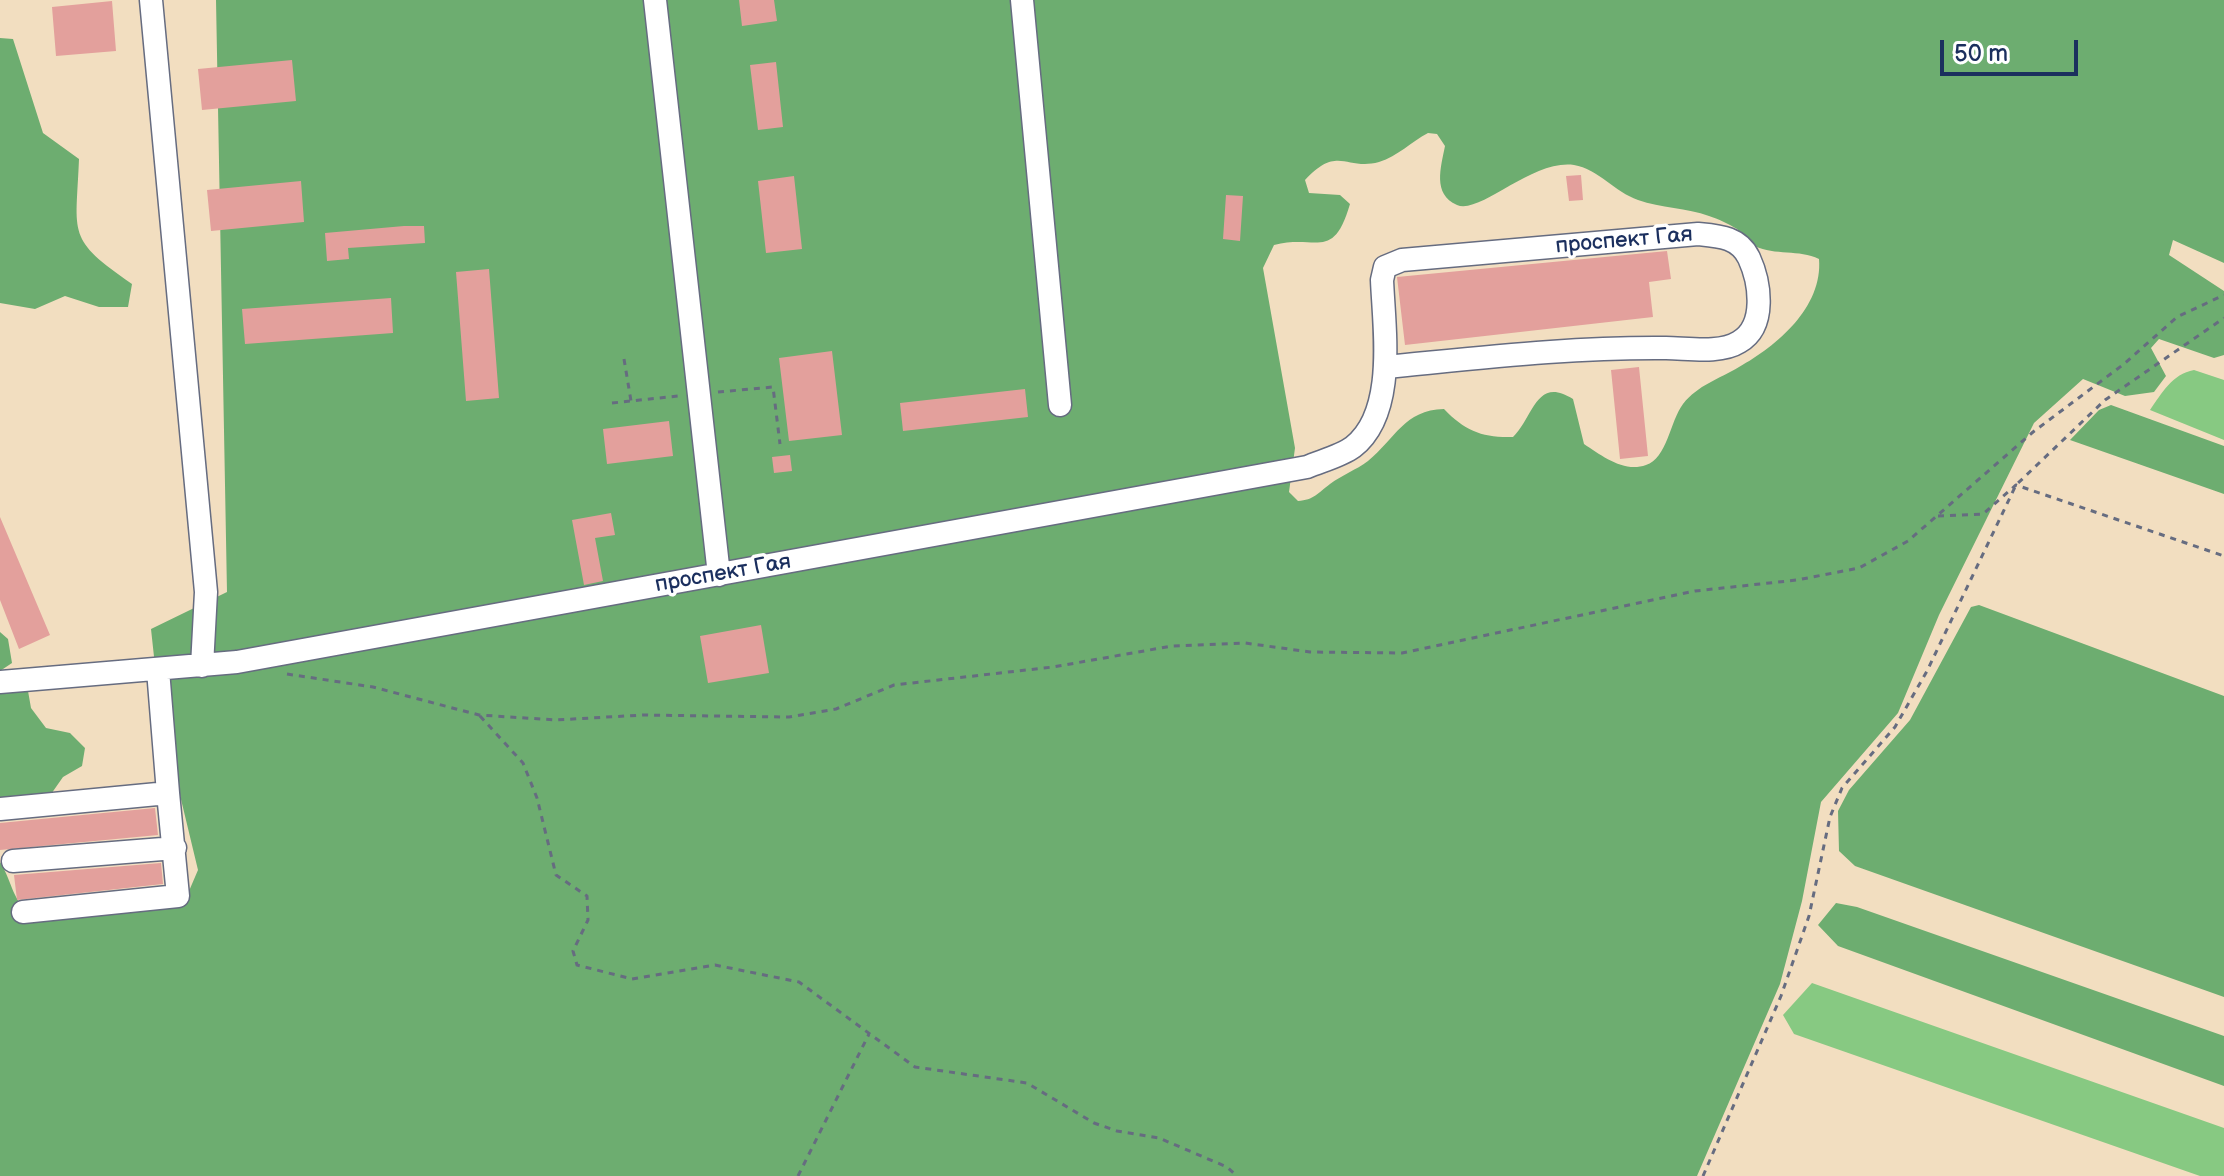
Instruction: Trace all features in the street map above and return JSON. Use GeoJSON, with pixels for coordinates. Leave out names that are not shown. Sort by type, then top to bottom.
{"type":"FeatureCollection","features":[{"type":"Feature","properties":{"kind":"street"},"geometry":{"type":"LineString","coordinates":[[151,0],[206,592],[202,666]]}},
{"type":"Feature","properties":{"kind":"street"},"geometry":{"type":"LineString","coordinates":[[655,0],[719,575]]}},
{"type":"Feature","properties":{"kind":"street"},"geometry":{"type":"LineString","coordinates":[[1022,0],[1060,405]]}},
{"type":"Feature","properties":{"kind":"street","name":"проспект Гая"},"geometry":{"type":"LineString","coordinates":[[0,682],[202,666],[1307,467],[1354,447],[1381,406],[1386,367],[1382,280],[1385,267],[1402,260],[1698,234],[1728,237],[1745,248],[1755,271],[1760,303],[1752,328],[1739,343],[1711,349],[1579,347],[1386,367]]}},
{"type":"Feature","properties":{"kind":"street"},"geometry":{"type":"LineString","coordinates":[[23,912],[178,896],[158,670]]}},
{"type":"Feature","properties":{"kind":"street"},"geometry":{"type":"LineString","coordinates":[[0,809],[168,793]]}},
{"type":"Feature","properties":{"kind":"street"},"geometry":{"type":"LineString","coordinates":[[13,861],[175,848]]}},
{"type":"Feature","properties":{"kind":"path"},"geometry":{"type":"LineString","coordinates":[[277,672],[373,687],[479,715],[556,720],[643,715],[789,717],[836,709],[894,685],[1053,667],[1172,646],[1245,643],[1310,652],[1402,653],[1695,591],[1797,580],[1859,568],[1908,541],[2033,432],[2124,364],[2177,317],[2224,295]]}},
{"type":"Feature","properties":{"kind":"path"},"geometry":{"type":"LineString","coordinates":[[1938,516],[1983,514],[2105,400],[2224,318]]}},
{"type":"Feature","properties":{"kind":"path"},"geometry":{"type":"LineString","coordinates":[[624,359],[631,401]]}},
{"type":"Feature","properties":{"kind":"path"},"geometry":{"type":"LineString","coordinates":[[2016,485],[2224,556]]}},
{"type":"Feature","properties":{"kind":"path"},"geometry":{"type":"LineString","coordinates":[[1703,1176],[1781,996],[1809,916],[1830,817],[1842,788],[1895,727],[1927,671],[2016,485]]}},
{"type":"Feature","properties":{"kind":"path"},"geometry":{"type":"LineString","coordinates":[[479,715],[523,763],[537,798],[556,875],[587,896],[588,920],[573,951],[577,965],[632,979],[715,965],[799,982],[915,1067],[1027,1083],[1094,1123],[1159,1138],[1227,1167],[1237,1176]]}},
{"type":"Feature","properties":{"kind":"path"},"geometry":{"type":"LineString","coordinates":[[798,1176],[869,1034]]}},
{"type":"Feature","properties":{"kind":"green space"},"geometry":{"type":"Polygon","coordinates":[[[216,0],[2224,0],[2224,263],[2173,240],[2169,255],[2224,291],[2224,355],[2214,358],[2159,339],[2151,348],[2166,376],[2154,392],[2125,396],[2083,379],[2034,423],[1939,615],[1898,713],[1821,802],[1802,901],[1780,984],[1697,1176],[0,1176],[0,862],[18,900],[27,911],[186,898],[198,870],[160,712],[151,629],[227,592],[216,0]],[[1428,133],[1379,162],[1358,164],[1334,161],[1316,169],[1305,180],[1309,193],[1340,195],[1350,204],[1344,222],[1330,240],[1274,245],[1263,268],[1295,448],[1289,492],[1298,501],[1312,498],[1368,461],[1401,427],[1419,414],[1444,409],[1475,432],[1513,437],[1537,402],[1551,392],[1573,399],[1584,444],[1621,465],[1646,465],[1664,448],[1679,411],[1689,397],[1768,348],[1795,323],[1814,293],[1819,259],[1763,249],[1720,220],[1638,200],[1583,167],[1558,165],[1541,170],[1479,202],[1457,205],[1449,200],[1441,187],[1440,171],[1445,146],[1437,134],[1428,133]]]}},
{"type":"Feature","properties":{"kind":"green space"},"geometry":{"type":"Polygon","coordinates":[[[0,38],[13,39],[43,133],[79,159],[77,220],[80,233],[95,256],[132,284],[128,307],[99,307],[65,296],[35,309],[0,303],[0,38]]]}},
{"type":"Feature","properties":{"kind":"green space"},"geometry":{"type":"Polygon","coordinates":[[[2194,370],[2224,380],[2224,440],[2150,410],[2174,380],[2194,370]]]}},
{"type":"Feature","properties":{"kind":"green space"},"geometry":{"type":"Polygon","coordinates":[[[2111,405],[2224,446],[2224,494],[2070,440],[2099,410],[2111,405]]]}},
{"type":"Feature","properties":{"kind":"green space"},"geometry":{"type":"Polygon","coordinates":[[[1979,605],[2224,696],[2224,997],[1855,866],[1839,851],[1838,811],[1849,790],[1910,720],[1971,607],[1979,605]]]}},
{"type":"Feature","properties":{"kind":"green space"},"geometry":{"type":"Polygon","coordinates":[[[0,632],[8,639],[12,663],[0,671],[0,632]]]}},
{"type":"Feature","properties":{"kind":"green space"},"geometry":{"type":"Polygon","coordinates":[[[0,688],[28,691],[31,708],[46,728],[70,733],[85,748],[82,766],[63,777],[49,797],[0,798],[0,688]]]}},
{"type":"Feature","properties":{"kind":"green space"},"geometry":{"type":"Polygon","coordinates":[[[1836,903],[1857,907],[2224,1036],[2224,1086],[1838,946],[1818,925],[1836,903]]]}},
{"type":"Feature","properties":{"kind":"green space"},"geometry":{"type":"Polygon","coordinates":[[[1812,983],[2224,1128],[2224,1176],[2200,1176],[1794,1034],[1783,1015],[1812,983]]]}},
{"type":"Feature","properties":{"kind":"building"},"geometry":{"type":"Polygon","coordinates":[[[739,0],[774,0],[777,21],[742,26],[739,0]]]}},
{"type":"Feature","properties":{"kind":"building"},"geometry":{"type":"Polygon","coordinates":[[[112,1],[116,51],[56,56],[52,7],[112,1]]]}},
{"type":"Feature","properties":{"kind":"building"},"geometry":{"type":"Polygon","coordinates":[[[292,60],[296,101],[202,110],[198,69],[292,60]]]}},
{"type":"Feature","properties":{"kind":"building"},"geometry":{"type":"Polygon","coordinates":[[[776,62],[783,127],[758,130],[750,65],[776,62]]]}},
{"type":"Feature","properties":{"kind":"building"},"geometry":{"type":"Polygon","coordinates":[[[1581,175],[1583,200],[1569,201],[1566,176],[1581,175]]]}},
{"type":"Feature","properties":{"kind":"building"},"geometry":{"type":"Polygon","coordinates":[[[794,176],[802,249],[766,253],[758,181],[794,176]]]}},
{"type":"Feature","properties":{"kind":"building"},"geometry":{"type":"Polygon","coordinates":[[[301,181],[304,222],[211,231],[207,190],[301,181]]]}},
{"type":"Feature","properties":{"kind":"building"},"geometry":{"type":"Polygon","coordinates":[[[1226,195],[1243,196],[1240,241],[1223,239],[1226,195]]]}},
{"type":"Feature","properties":{"kind":"building"},"geometry":{"type":"Polygon","coordinates":[[[424,226],[425,243],[348,248],[349,259],[327,261],[325,233],[424,226]]]}},
{"type":"Feature","properties":{"kind":"building"},"geometry":{"type":"Polygon","coordinates":[[[1667,251],[1671,279],[1649,282],[1653,317],[1405,345],[1397,277],[1667,251]]]}},
{"type":"Feature","properties":{"kind":"building"},"geometry":{"type":"Polygon","coordinates":[[[489,269],[499,398],[466,401],[456,272],[489,269]]]}},
{"type":"Feature","properties":{"kind":"building"},"geometry":{"type":"Polygon","coordinates":[[[391,298],[393,333],[245,344],[242,309],[391,298]]]}},
{"type":"Feature","properties":{"kind":"building"},"geometry":{"type":"Polygon","coordinates":[[[832,351],[842,435],[789,441],[779,358],[832,351]]]}},
{"type":"Feature","properties":{"kind":"building"},"geometry":{"type":"Polygon","coordinates":[[[1639,367],[1648,456],[1620,459],[1611,370],[1639,367]]]}},
{"type":"Feature","properties":{"kind":"building"},"geometry":{"type":"Polygon","coordinates":[[[1025,389],[1028,417],[903,431],[900,403],[1025,389]]]}},
{"type":"Feature","properties":{"kind":"building"},"geometry":{"type":"Polygon","coordinates":[[[669,421],[673,456],[607,464],[603,429],[669,421]]]}},
{"type":"Feature","properties":{"kind":"building"},"geometry":{"type":"Polygon","coordinates":[[[790,455],[792,471],[774,473],[772,457],[790,455]]]}},
{"type":"Feature","properties":{"kind":"building"},"geometry":{"type":"Polygon","coordinates":[[[611,513],[615,535],[595,538],[603,581],[584,585],[572,520],[611,513]]]}},
{"type":"Feature","properties":{"kind":"building"},"geometry":{"type":"Polygon","coordinates":[[[0,517],[50,635],[19,649],[0,600],[0,517]]]}},
{"type":"Feature","properties":{"kind":"building"},"geometry":{"type":"Polygon","coordinates":[[[761,625],[769,673],[708,683],[700,636],[761,625]]]}},
{"type":"Feature","properties":{"kind":"building"},"geometry":{"type":"Polygon","coordinates":[[[155,808],[158,835],[0,850],[0,823],[155,808]]]}},
{"type":"Feature","properties":{"kind":"building"},"geometry":{"type":"Polygon","coordinates":[[[161,863],[163,884],[17,900],[14,875],[161,863]]]}}]}
